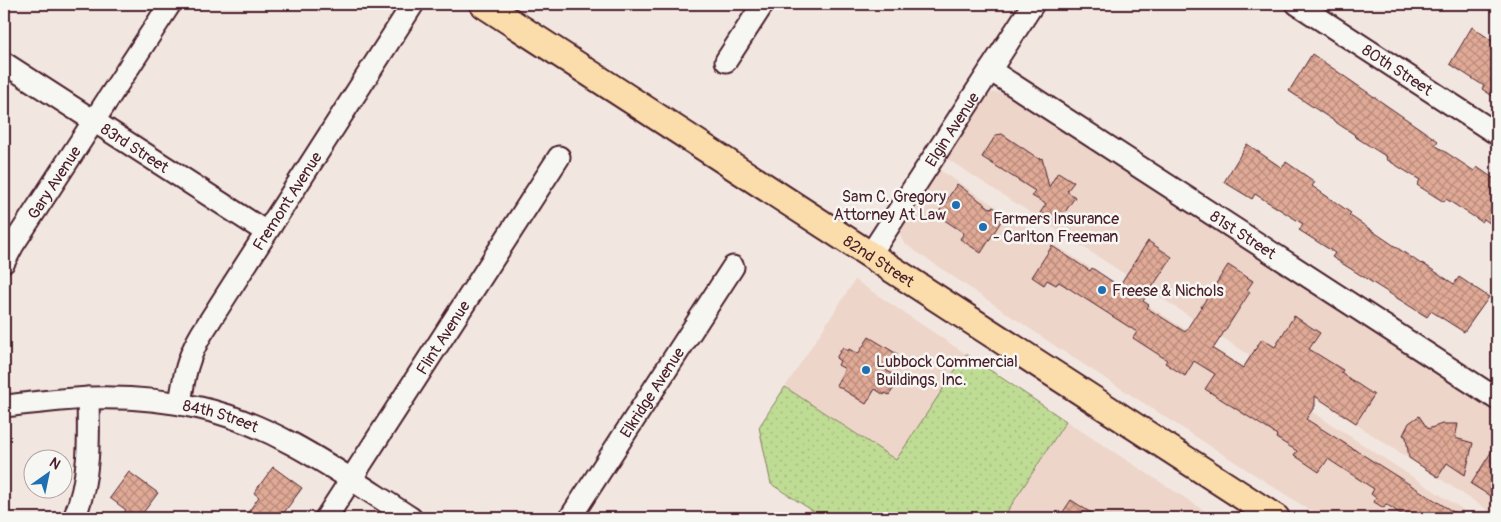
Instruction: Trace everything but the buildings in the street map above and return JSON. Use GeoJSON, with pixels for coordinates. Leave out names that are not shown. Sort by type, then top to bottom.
{"type":"FeatureCollection","features":[{"type":"Feature","properties":{"kind":"main road","name":"82nd Street"},"geometry":{"type":"LineString","coordinates":[[483,4],[1276,518]]}},
{"type":"Feature","properties":{"kind":"street","name":"Gary Avenue"},"geometry":{"type":"LineString","coordinates":[[4,262],[170,4]]}},
{"type":"Feature","properties":{"kind":"street","name":"Fremont Avenue"},"geometry":{"type":"LineString","coordinates":[[180,404],[187,363],[193,348],[413,4]]}},
{"type":"Feature","properties":{"kind":"street"},"geometry":{"type":"LineString","coordinates":[[726,62],[764,4]]}},
{"type":"Feature","properties":{"kind":"street","name":"Elgin Avenue"},"geometry":{"type":"LineString","coordinates":[[870,255],[1033,4]]}},
{"type":"Feature","properties":{"kind":"street","name":"80th Street"},"geometry":{"type":"LineString","coordinates":[[1297,4],[1497,134]]}},
{"type":"Feature","properties":{"kind":"street","name":"83rd Street"},"geometry":{"type":"LineString","coordinates":[[4,62],[266,232]]}},
{"type":"Feature","properties":{"kind":"street","name":"81st Street"},"geometry":{"type":"LineString","coordinates":[[990,70],[1497,399]]}},
{"type":"Feature","properties":{"kind":"street","name":"Flint Avenue"},"geometry":{"type":"LineString","coordinates":[[326,518],[559,157]]}},
{"type":"Feature","properties":{"kind":"street","name":"Elkridge Avenue"},"geometry":{"type":"LineString","coordinates":[[570,518],[733,267]]}},
{"type":"Feature","properties":{"kind":"street"},"geometry":{"type":"LineString","coordinates":[[74,518],[83,491],[87,466],[88,398]]}},
{"type":"Feature","properties":{"kind":"street","name":"84th Street"},"geometry":{"type":"LineString","coordinates":[[4,406],[88,398],[142,400],[180,404],[218,413],[263,430],[308,453],[411,518]]}},
{"type":"Feature","properties":{"kind":"shaded area"},"geometry":{"type":"Polygon","coordinates":[[[997,92],[1006,94],[1497,412],[1497,516],[946,158],[984,99],[997,92]]]}},
{"type":"Feature","properties":{"kind":"shaded area"},"geometry":{"type":"Polygon","coordinates":[[[938,169],[1476,518],[1322,518],[1058,348],[905,244],[902,240],[900,233],[902,226],[938,169]]]}},
{"type":"Feature","properties":{"kind":"shaded area"},"geometry":{"type":"Polygon","coordinates":[[[855,280],[966,354],[896,460],[785,387],[855,280]]]}},
{"type":"Feature","properties":{"kind":"shaded area"},"geometry":{"type":"Polygon","coordinates":[[[1066,421],[1216,518],[1003,518],[1066,421]]]}},
{"type":"Feature","properties":{"kind":"green space"},"geometry":{"type":"Polygon","coordinates":[[[966,354],[1066,421],[1003,518],[824,518],[771,484],[759,427],[785,387],[896,460],[966,354]]]}},
{"type":"Feature","properties":{"kind":"place","name":"Sam C. Gregory Attorney At Law"},"geometry":{"type":"Point","coordinates":[956,205]}},
{"type":"Feature","properties":{"kind":"place","name":"Farmers Insurance - Carlton Freeman"},"geometry":{"type":"Point","coordinates":[983,227]}},
{"type":"Feature","properties":{"kind":"place","name":"Freese & Nichols"},"geometry":{"type":"Point","coordinates":[1102,290]}},
{"type":"Feature","properties":{"kind":"place","name":"Lubbock Commercial Buildings, Inc."},"geometry":{"type":"Point","coordinates":[866,370]}}]}
